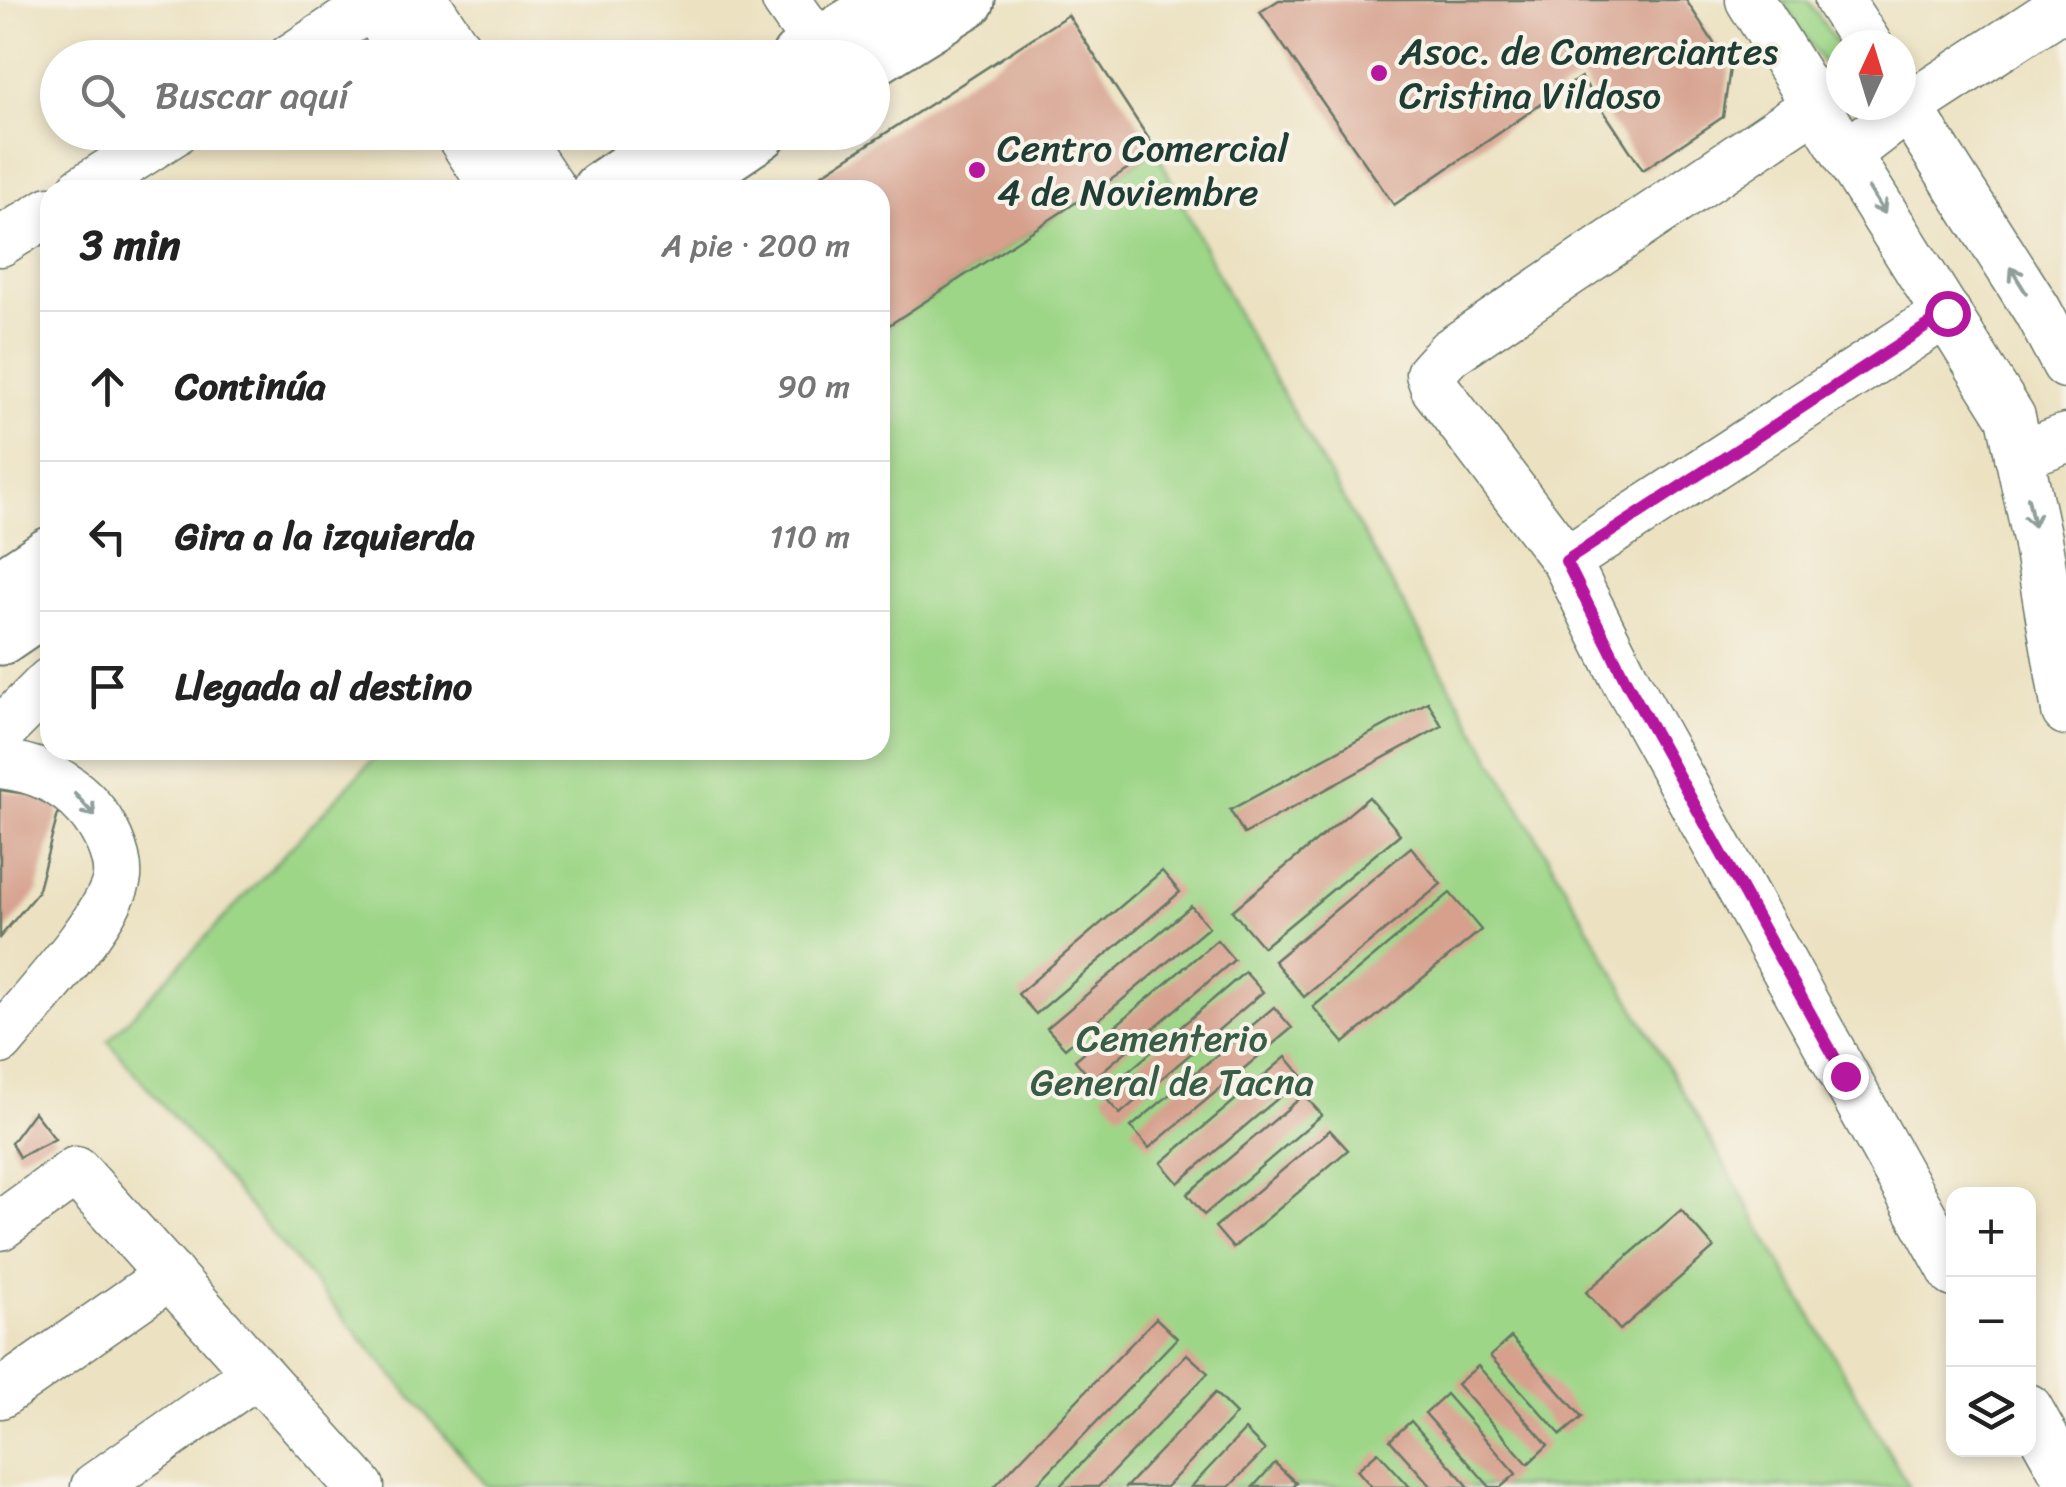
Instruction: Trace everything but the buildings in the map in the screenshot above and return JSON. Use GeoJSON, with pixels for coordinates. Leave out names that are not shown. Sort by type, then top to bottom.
{"type":"FeatureCollection","features":[{"type":"Feature","properties":{"kind":"highway"},"geometry":{"type":"LineString","coordinates":[[834,40],[893,0]]}},
{"type":"Feature","properties":{"kind":"highway"},"geometry":{"type":"LineString","coordinates":[[890,48],[967,0]]}},
{"type":"Feature","properties":{"kind":"highway"},"geometry":{"type":"LineString","coordinates":[[615,180],[659,150]]}},
{"type":"Feature","properties":{"kind":"highway"},"geometry":{"type":"LineString","coordinates":[[689,180],[733,150]]}},
{"type":"Feature","properties":{"kind":"highway"},"geometry":{"type":"LineString","coordinates":[[0,588],[40,562]]}},
{"type":"Feature","properties":{"kind":"highway"},"geometry":{"type":"LineString","coordinates":[[0,636],[40,610]]}},
{"type":"Feature","properties":{"kind":"street"},"geometry":{"type":"LineString","coordinates":[[424,0],[451,40]]}},
{"type":"Feature","properties":{"kind":"street"},"geometry":{"type":"LineString","coordinates":[[786,0],[808,40]]}},
{"type":"Feature","properties":{"kind":"street"},"geometry":{"type":"LineString","coordinates":[[1750,0],[2011,416],[2064,689]]}},
{"type":"Feature","properties":{"kind":"street"},"geometry":{"type":"LineString","coordinates":[[1838,0],[1858,30]]}},
{"type":"Feature","properties":{"kind":"street"},"geometry":{"type":"LineString","coordinates":[[318,40],[374,2],[396,40]]}},
{"type":"Feature","properties":{"kind":"street"},"geometry":{"type":"LineString","coordinates":[[1916,94],[2066,4]]}},
{"type":"Feature","properties":{"kind":"street"},"geometry":{"type":"LineString","coordinates":[[1818,104],[1448,353],[1430,374],[1435,388],[1566,561],[1627,683],[1946,1259]]}},
{"type":"Feature","properties":{"kind":"street"},"geometry":{"type":"LineString","coordinates":[[1848,153],[1884,120]]}},
{"type":"Feature","properties":{"kind":"street"},"geometry":{"type":"LineString","coordinates":[[1916,120],[2037,310],[2066,364]]}},
{"type":"Feature","properties":{"kind":"street"},"geometry":{"type":"LineString","coordinates":[[98,180],[145,150]]}},
{"type":"Feature","properties":{"kind":"street"},"geometry":{"type":"LineString","coordinates":[[470,150],[489,180]]}},
{"type":"Feature","properties":{"kind":"street"},"geometry":{"type":"LineString","coordinates":[[525,150],[545,180]]}},
{"type":"Feature","properties":{"kind":"street"},"geometry":{"type":"LineString","coordinates":[[0,242],[40,216]]}},
{"type":"Feature","properties":{"kind":"street"},"geometry":{"type":"LineString","coordinates":[[1566,561],[1947,313]]}},
{"type":"Feature","properties":{"kind":"street"},"geometry":{"type":"LineString","coordinates":[[2019,456],[2066,438]]}},
{"type":"Feature","properties":{"kind":"street"},"geometry":{"type":"LineString","coordinates":[[0,732],[40,692]]}},
{"type":"Feature","properties":{"kind":"street"},"geometry":{"type":"LineString","coordinates":[[0,764],[39,772],[78,796],[106,834],[117,879],[96,924],[0,1040]]}},
{"type":"Feature","properties":{"kind":"street"},"geometry":{"type":"LineString","coordinates":[[0,1226],[76,1171],[360,1487]]}},
{"type":"Feature","properties":{"kind":"street"},"geometry":{"type":"LineString","coordinates":[[0,1394],[170,1276]]}},
{"type":"Feature","properties":{"kind":"street"},"geometry":{"type":"LineString","coordinates":[[94,1487],[258,1372]]}},
{"type":"Feature","properties":{"kind":"street"},"geometry":{"type":"LineString","coordinates":[[2036,1422],[2066,1476]]}},
{"type":"Feature","properties":{"kind":"green space"},"geometry":{"type":"Polygon","coordinates":[[[1781,0],[1808,0],[1828,30],[1826,68],[1781,0]]]}},
{"type":"Feature","properties":{"kind":"green space","name":"Cementerio General de Tacna"},"geometry":{"type":"Polygon","coordinates":[[[1156,150],[1240,319],[1909,1487],[488,1487],[108,1041],[373,760],[890,760],[890,324],[1156,150]]]}},
{"type":"Feature","properties":{"kind":"place","name":"Asoc. de Comerciantes Cristina Vildoso"},"geometry":{"type":"Point","coordinates":[1379,73]}},
{"type":"Feature","properties":{"kind":"place","name":"Centro Comercial 4 de Noviembre"},"geometry":{"type":"Point","coordinates":[977,170]}},
{"type":"Feature","properties":{"kind":"route"},"geometry":{"type":"LineString","coordinates":[[1845,1076],[1627,683],[1566,561],[1947,313]]}}]}
